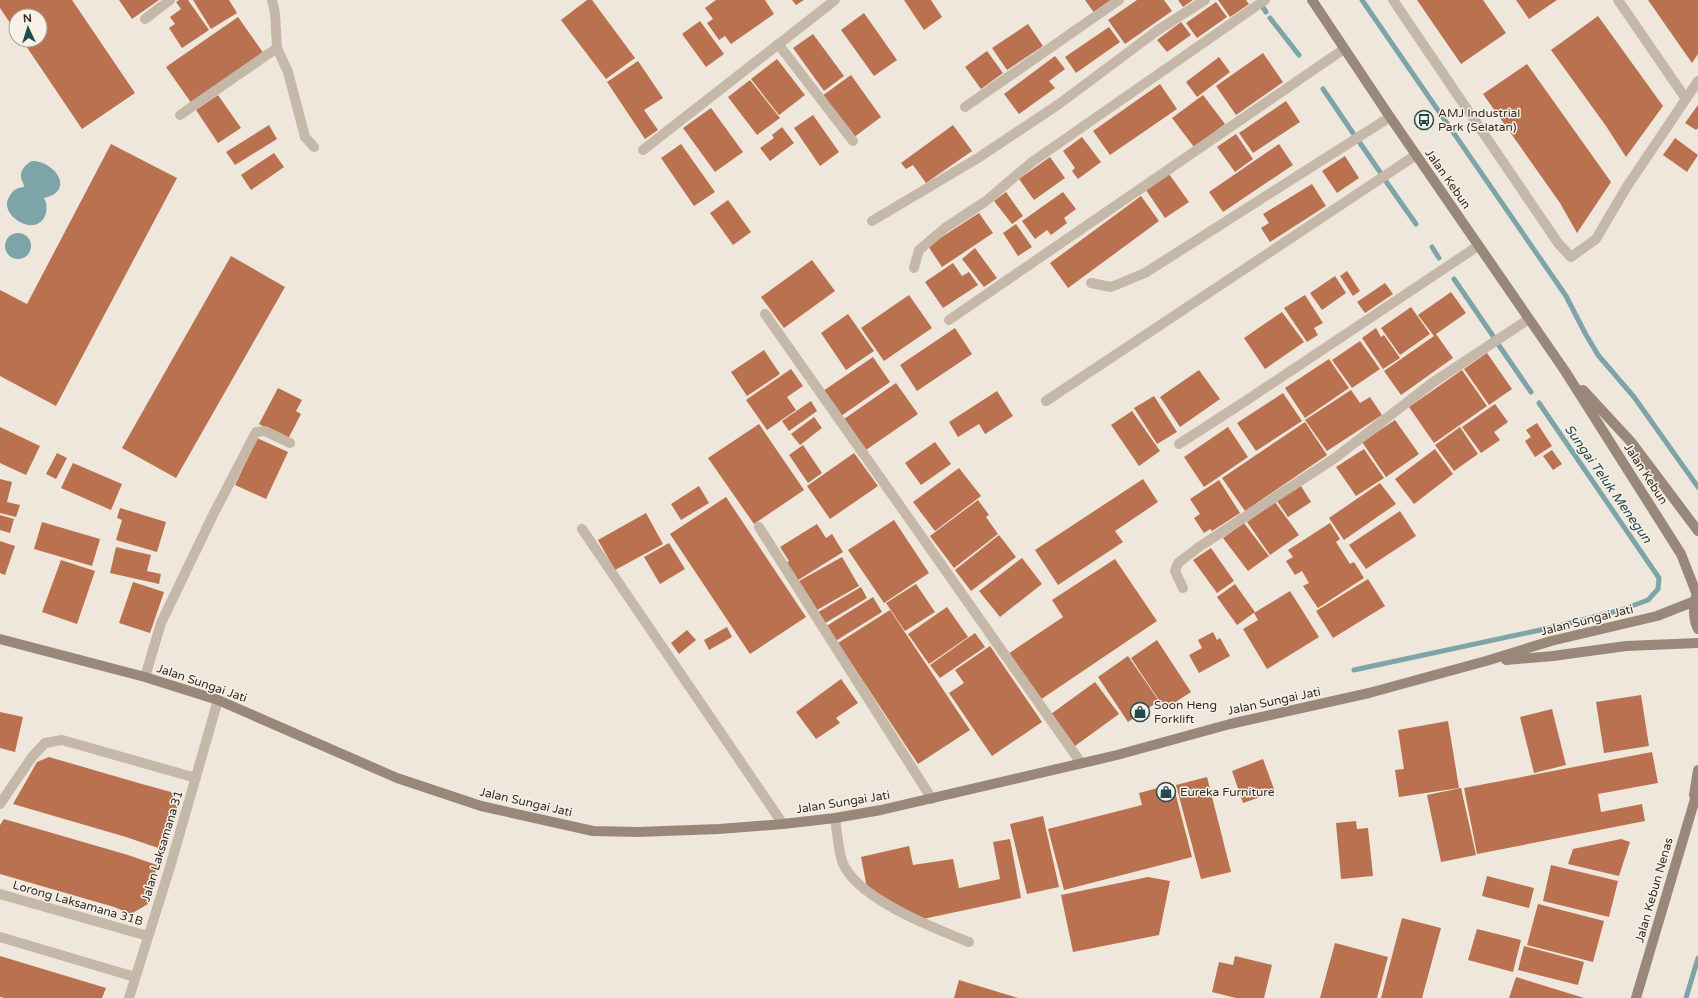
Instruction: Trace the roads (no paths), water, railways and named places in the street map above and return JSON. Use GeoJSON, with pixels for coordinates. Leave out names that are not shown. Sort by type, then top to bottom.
{"type":"FeatureCollection","features":[{"type":"Feature","properties":{"kind":"main road","name":"Jalan Kebun"},"geometry":{"type":"LineString","coordinates":[[1312,0],[1390,118],[1565,371],[1681,554],[1696,596]]}},
{"type":"Feature","properties":{"kind":"main road","name":"Jalan Kebun"},"geometry":{"type":"LineString","coordinates":[[1565,371],[1632,443],[1698,531]]}},
{"type":"Feature","properties":{"kind":"main road","name":"Jalan Sungai Jati"},"geometry":{"type":"LineString","coordinates":[[0,638],[145,677],[218,700],[397,778],[481,806],[593,831],[638,832],[719,829],[783,824],[835,818],[932,799],[1081,763],[1230,724],[1369,693],[1486,661],[1551,641],[1657,616],[1696,596]]}},
{"type":"Feature","properties":{"kind":"main road"},"geometry":{"type":"LineString","coordinates":[[1696,596],[1695,623],[1698,629]]}},
{"type":"Feature","properties":{"kind":"main road"},"geometry":{"type":"LineString","coordinates":[[1486,661],[1554,656],[1626,646],[1698,643]]}},
{"type":"Feature","properties":{"kind":"main road"},"geometry":{"type":"LineString","coordinates":[[1693,803],[1698,770]]}},
{"type":"Feature","properties":{"kind":"main road","name":"Jalan Kebun Nenas"},"geometry":{"type":"LineString","coordinates":[[1636,998],[1698,789]]}},
{"type":"Feature","properties":{"kind":"street"},"geometry":{"type":"LineString","coordinates":[[145,19],[170,0]]}},
{"type":"Feature","properties":{"kind":"street"},"geometry":{"type":"LineString","coordinates":[[272,0],[277,48],[288,72],[305,137],[314,147]]}},
{"type":"Feature","properties":{"kind":"street"},"geometry":{"type":"LineString","coordinates":[[643,150],[836,0]]}},
{"type":"Feature","properties":{"kind":"street"},"geometry":{"type":"LineString","coordinates":[[965,107],[1119,0]]}},
{"type":"Feature","properties":{"kind":"street"},"geometry":{"type":"LineString","coordinates":[[872,221],[978,158],[1059,104],[1158,30],[1205,0]]}},
{"type":"Feature","properties":{"kind":"street"},"geometry":{"type":"LineString","coordinates":[[914,268],[919,250],[945,228],[986,201],[1032,162],[1265,0]]}},
{"type":"Feature","properties":{"kind":"street"},"geometry":{"type":"LineString","coordinates":[[1393,0],[1558,244],[1571,257],[1596,239],[1626,188],[1698,81]]}},
{"type":"Feature","properties":{"kind":"street"},"geometry":{"type":"LineString","coordinates":[[1618,0],[1686,99]]}},
{"type":"Feature","properties":{"kind":"street"},"geometry":{"type":"LineString","coordinates":[[778,44],[853,141]]}},
{"type":"Feature","properties":{"kind":"street"},"geometry":{"type":"LineString","coordinates":[[180,115],[277,48]]}},
{"type":"Feature","properties":{"kind":"street"},"geometry":{"type":"LineString","coordinates":[[949,320],[1344,48]]}},
{"type":"Feature","properties":{"kind":"street"},"geometry":{"type":"LineString","coordinates":[[1091,283],[1111,287],[1145,273],[1390,118]]}},
{"type":"Feature","properties":{"kind":"street"},"geometry":{"type":"LineString","coordinates":[[1046,401],[1416,155]]}},
{"type":"Feature","properties":{"kind":"street"},"geometry":{"type":"LineString","coordinates":[[1179,444],[1478,246]]}},
{"type":"Feature","properties":{"kind":"street"},"geometry":{"type":"LineString","coordinates":[[765,314],[1081,763]]}},
{"type":"Feature","properties":{"kind":"street"},"geometry":{"type":"LineString","coordinates":[[1183,588],[1175,571],[1178,563],[1335,458],[1432,383],[1529,319]]}},
{"type":"Feature","properties":{"kind":"street"},"geometry":{"type":"LineString","coordinates":[[145,677],[161,623],[213,515],[256,432],[265,431],[290,443]]}},
{"type":"Feature","properties":{"kind":"street"},"geometry":{"type":"LineString","coordinates":[[759,527],[932,799]]}},
{"type":"Feature","properties":{"kind":"street"},"geometry":{"type":"LineString","coordinates":[[582,529],[783,824]]}},
{"type":"Feature","properties":{"kind":"street","name":"Jalan Laksamana 31"},"geometry":{"type":"LineString","coordinates":[[129,998],[196,778],[218,700]]}},
{"type":"Feature","properties":{"kind":"street"},"geometry":{"type":"LineString","coordinates":[[0,804],[32,757],[45,743],[62,740],[196,778]]}},
{"type":"Feature","properties":{"kind":"street"},"geometry":{"type":"LineString","coordinates":[[835,818],[842,861],[853,879],[872,895],[921,922],[969,942]]}},
{"type":"Feature","properties":{"kind":"street","name":"Lorong Laksamana 31B"},"geometry":{"type":"LineString","coordinates":[[0,894],[148,936]]}},
{"type":"Feature","properties":{"kind":"street"},"geometry":{"type":"LineString","coordinates":[[0,937],[135,977]]}},
{"type":"Feature","properties":{"kind":"water"},"geometry":{"type":"Polygon","coordinates":[[[32,161],[40,162],[48,166],[59,177],[60,183],[59,189],[54,194],[44,198],[47,209],[42,221],[36,225],[28,225],[14,218],[9,212],[7,206],[8,199],[12,192],[18,188],[24,187],[21,172],[32,161]]]}},
{"type":"Feature","properties":{"kind":"water"},"geometry":{"type":"Polygon","coordinates":[[[18,233],[27,237],[31,246],[27,255],[18,259],[9,255],[5,246],[9,237],[18,233]]]}},
{"type":"Feature","properties":{"kind":"waterway"},"geometry":{"type":"LineString","coordinates":[[1362,0],[1566,296],[1598,355],[1634,397],[1698,487]]}},
{"type":"Feature","properties":{"kind":"waterway","name":"Sungai Teluk Menegun"},"geometry":{"type":"LineString","coordinates":[[1262,6],[1266,12]]}},
{"type":"Feature","properties":{"kind":"waterway","name":"Sungai Teluk Menegun"},"geometry":{"type":"LineString","coordinates":[[1270,18],[1299,55]]}},
{"type":"Feature","properties":{"kind":"waterway","name":"Sungai Teluk Menegun"},"geometry":{"type":"LineString","coordinates":[[1323,89],[1353,133]]}},
{"type":"Feature","properties":{"kind":"waterway","name":"Sungai Teluk Menegun"},"geometry":{"type":"LineString","coordinates":[[1360,143],[1380,172]]}},
{"type":"Feature","properties":{"kind":"waterway","name":"Sungai Teluk Menegun"},"geometry":{"type":"LineString","coordinates":[[1385,180],[1416,224]]}},
{"type":"Feature","properties":{"kind":"waterway","name":"Sungai Teluk Menegun"},"geometry":{"type":"LineString","coordinates":[[1432,247],[1439,258]]}},
{"type":"Feature","properties":{"kind":"waterway","name":"Sungai Teluk Menegun"},"geometry":{"type":"LineString","coordinates":[[1454,279],[1493,336]]}},
{"type":"Feature","properties":{"kind":"waterway","name":"Sungai Teluk Menegun"},"geometry":{"type":"LineString","coordinates":[[1498,344],[1531,392]]}},
{"type":"Feature","properties":{"kind":"waterway"},"geometry":{"type":"LineString","coordinates":[[1354,670],[1554,627],[1621,610],[1648,600],[1658,589],[1659,578],[1539,403]]}},
{"type":"Feature","properties":{"kind":"waterway"},"geometry":{"type":"LineString","coordinates":[[1686,998],[1698,958]]}},
{"type":"Feature","properties":{"kind":"place","name":"AMJ Industrial Park (Selatan)"},"geometry":{"type":"Point","coordinates":[1424,120]}},
{"type":"Feature","properties":{"kind":"place","name":"Soon Heng Forklift"},"geometry":{"type":"Point","coordinates":[1140,712]}},
{"type":"Feature","properties":{"kind":"place","name":"Eureka Furniture"},"geometry":{"type":"Point","coordinates":[1166,792]}}]}
